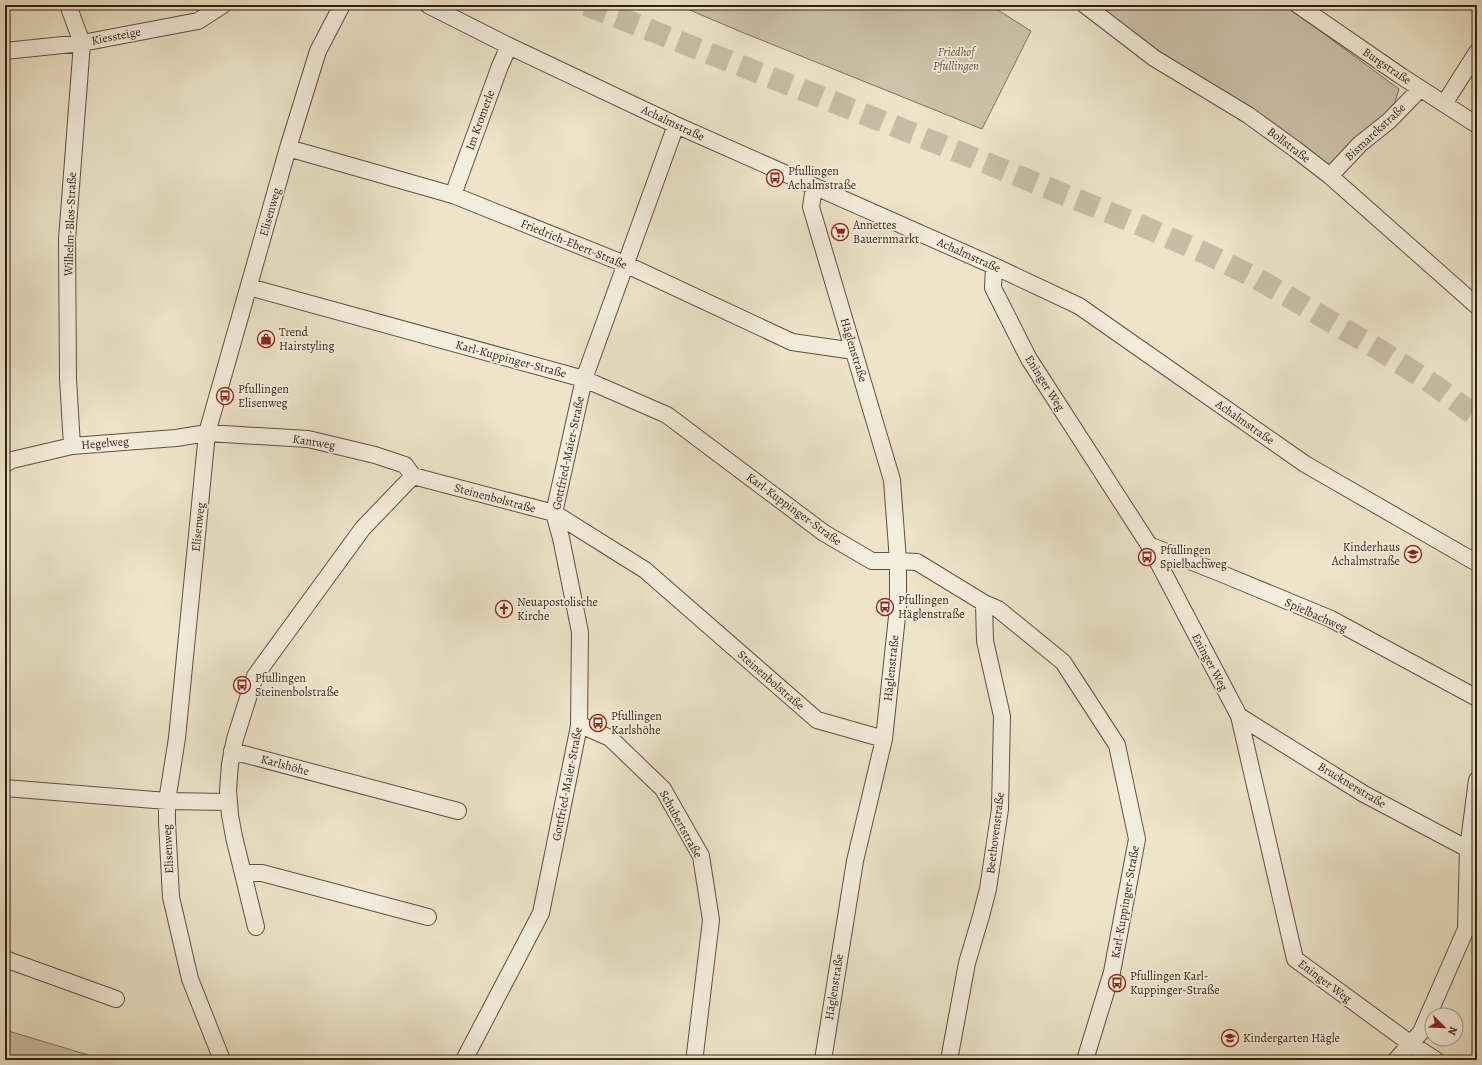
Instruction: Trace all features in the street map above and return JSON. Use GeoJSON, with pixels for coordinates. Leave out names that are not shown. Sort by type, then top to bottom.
{"type":"FeatureCollection","features":[{"type":"Feature","properties":{"kind":"street","name":"Wilhelm-Blos-Straße"},"geometry":{"type":"LineString","coordinates":[[68,5],[82,43],[66,238],[68,379],[72,446]]}},
{"type":"Feature","properties":{"kind":"street","name":"Kiessteige"},"geometry":{"type":"LineString","coordinates":[[5,51],[82,43],[198,21],[223,5]]}},
{"type":"Feature","properties":{"kind":"street","name":"Elisenweg"},"geometry":{"type":"LineString","coordinates":[[222,1060],[190,979],[171,897],[166,822],[167,801],[177,738],[207,433],[288,148],[318,51],[342,5]]}},
{"type":"Feature","properties":{"kind":"street","name":"Achalmstraße"},"geometry":{"type":"LineString","coordinates":[[428,5],[509,46],[676,125],[994,266],[1079,306],[1305,464],[1477,563]]}},
{"type":"Feature","properties":{"kind":"street","name":"Bollstraße"},"geometry":{"type":"LineString","coordinates":[[1085,5],[1154,58],[1262,124],[1330,176],[1477,306]]}},
{"type":"Feature","properties":{"kind":"street","name":"Burgstraße"},"geometry":{"type":"LineString","coordinates":[[1298,5],[1420,89],[1477,125]]}},
{"type":"Feature","properties":{"kind":"street","name":"Im Kromerle"},"geometry":{"type":"LineString","coordinates":[[453,195],[500,66],[509,46]]}},
{"type":"Feature","properties":{"kind":"street"},"geometry":{"type":"LineString","coordinates":[[1444,104],[1477,52]]}},
{"type":"Feature","properties":{"kind":"street","name":"Bismarckstraße"},"geometry":{"type":"LineString","coordinates":[[1330,176],[1360,144],[1389,121],[1420,89]]}},
{"type":"Feature","properties":{"kind":"street","name":"Gottfried-Maier-Straße"},"geometry":{"type":"LineString","coordinates":[[464,1060],[541,913],[579,726],[580,632],[561,538],[554,513],[584,379],[676,125]]}},
{"type":"Feature","properties":{"kind":"street","name":"Friedrich-Ebert-Straße"},"geometry":{"type":"LineString","coordinates":[[288,148],[453,195],[625,264],[792,342],[854,351]]}},
{"type":"Feature","properties":{"kind":"street","name":"Häglenstraße"},"geometry":{"type":"LineString","coordinates":[[814,187],[811,207],[892,480],[898,561],[898,607],[884,740],[855,861],[822,1060]]}},
{"type":"Feature","properties":{"kind":"street","name":"Eninger Weg"},"geometry":{"type":"LineString","coordinates":[[994,266],[993,288],[1029,359],[1148,545],[1240,716],[1295,959],[1411,1044],[1436,1060]]}},
{"type":"Feature","properties":{"kind":"street","name":"Karl-Kuppinger-Straße"},"geometry":{"type":"LineString","coordinates":[[249,287],[584,379],[667,415],[824,533],[872,561],[917,562],[984,603],[998,609],[1063,662],[1118,745],[1137,839],[1112,972],[1085,1060]]}},
{"type":"Feature","properties":{"kind":"street","name":"Hegelweg"},"geometry":{"type":"LineString","coordinates":[[5,464],[12,460],[72,446],[176,438],[207,433]]}},
{"type":"Feature","properties":{"kind":"street","name":"Kantweg"},"geometry":{"type":"LineString","coordinates":[[207,433],[308,439],[375,454],[406,465],[413,476]]}},
{"type":"Feature","properties":{"kind":"street"},"geometry":{"type":"LineString","coordinates":[[256,927],[234,838],[228,802],[228,778],[232,751],[255,676],[363,528],[413,476]]}},
{"type":"Feature","properties":{"kind":"street","name":"Steinenbolstraße"},"geometry":{"type":"LineString","coordinates":[[413,476],[554,513],[645,570],[817,720],[884,740]]}},
{"type":"Feature","properties":{"kind":"street","name":"Spielbachweg"},"geometry":{"type":"LineString","coordinates":[[1148,545],[1220,573],[1331,620],[1477,698]]}},
{"type":"Feature","properties":{"kind":"street","name":"Beethovenstraße"},"geometry":{"type":"LineString","coordinates":[[949,1060],[967,963],[988,889],[1000,809],[1002,716],[985,641],[984,603]]}},
{"type":"Feature","properties":{"kind":"street","name":"Brucknerstraße"},"geometry":{"type":"LineString","coordinates":[[1240,716],[1364,794],[1468,849]]}},
{"type":"Feature","properties":{"kind":"street","name":"Schubertstraße"},"geometry":{"type":"LineString","coordinates":[[579,726],[610,738],[663,789],[701,856],[711,920],[695,1054],[696,1060]]}},
{"type":"Feature","properties":{"kind":"street","name":"Karlshöhe"},"geometry":{"type":"LineString","coordinates":[[232,751],[458,811]]}},
{"type":"Feature","properties":{"kind":"street"},"geometry":{"type":"LineString","coordinates":[[1396,1060],[1422,1032],[1471,928],[1468,849],[1477,780]]}},
{"type":"Feature","properties":{"kind":"street"},"geometry":{"type":"LineString","coordinates":[[5,788],[167,801],[228,802]]}},
{"type":"Feature","properties":{"kind":"street"},"geometry":{"type":"LineString","coordinates":[[243,873],[262,873],[428,918]]}},
{"type":"Feature","properties":{"kind":"street"},"geometry":{"type":"LineString","coordinates":[[5,959],[116,999]]}},
{"type":"Feature","properties":{"kind":"green space","name":"Friedhof Pfullingen"},"geometry":{"type":"Polygon","coordinates":[[[678,5],[990,5],[1031,31],[982,129],[678,5]]]}},
{"type":"Feature","properties":{"kind":"green space"},"geometry":{"type":"Polygon","coordinates":[[[1085,5],[1285,5],[1399,89],[1389,121],[1330,176],[1085,5]]]}},
{"type":"Feature","properties":{"kind":"green space"},"geometry":{"type":"Polygon","coordinates":[[[5,1030],[105,1060],[5,1060],[5,1030]]]}},
{"type":"Feature","properties":{"kind":"tunnel"},"geometry":{"type":"LineString","coordinates":[[586,5],[887,123],[1140,225],[1207,254],[1256,278],[1378,349],[1437,387],[1477,417]]}},
{"type":"Feature","properties":{"kind":"place","name":"Pfullingen Achalmstraße"},"geometry":{"type":"Point","coordinates":[775,178]}},
{"type":"Feature","properties":{"kind":"place","name":"Annettes Bauernmarkt"},"geometry":{"type":"Point","coordinates":[840,232]}},
{"type":"Feature","properties":{"kind":"place","name":"Trend Hairstyling"},"geometry":{"type":"Point","coordinates":[266,339]}},
{"type":"Feature","properties":{"kind":"place","name":"Pfullingen Elisenweg"},"geometry":{"type":"Point","coordinates":[225,396]}},
{"type":"Feature","properties":{"kind":"place","name":"Kinderhaus Achalmstraße"},"geometry":{"type":"Point","coordinates":[1413,554]}},
{"type":"Feature","properties":{"kind":"place","name":"Pfullingen Spielbachweg"},"geometry":{"type":"Point","coordinates":[1147,557]}},
{"type":"Feature","properties":{"kind":"place","name":"Pfullingen Häglenstraße"},"geometry":{"type":"Point","coordinates":[885,607]}},
{"type":"Feature","properties":{"kind":"place","name":"Neuapostolische Kirche"},"geometry":{"type":"Point","coordinates":[504,609]}},
{"type":"Feature","properties":{"kind":"place","name":"Pfullingen Steinenbolstraße"},"geometry":{"type":"Point","coordinates":[242,685]}},
{"type":"Feature","properties":{"kind":"place","name":"Pfullingen Karlshöhe"},"geometry":{"type":"Point","coordinates":[598,723]}},
{"type":"Feature","properties":{"kind":"place","name":"Pfullingen Karl- Kuppinger-Straße"},"geometry":{"type":"Point","coordinates":[1117,983]}},
{"type":"Feature","properties":{"kind":"place","name":"Kindergarten Hägle"},"geometry":{"type":"Point","coordinates":[1230,1038]}}]}
